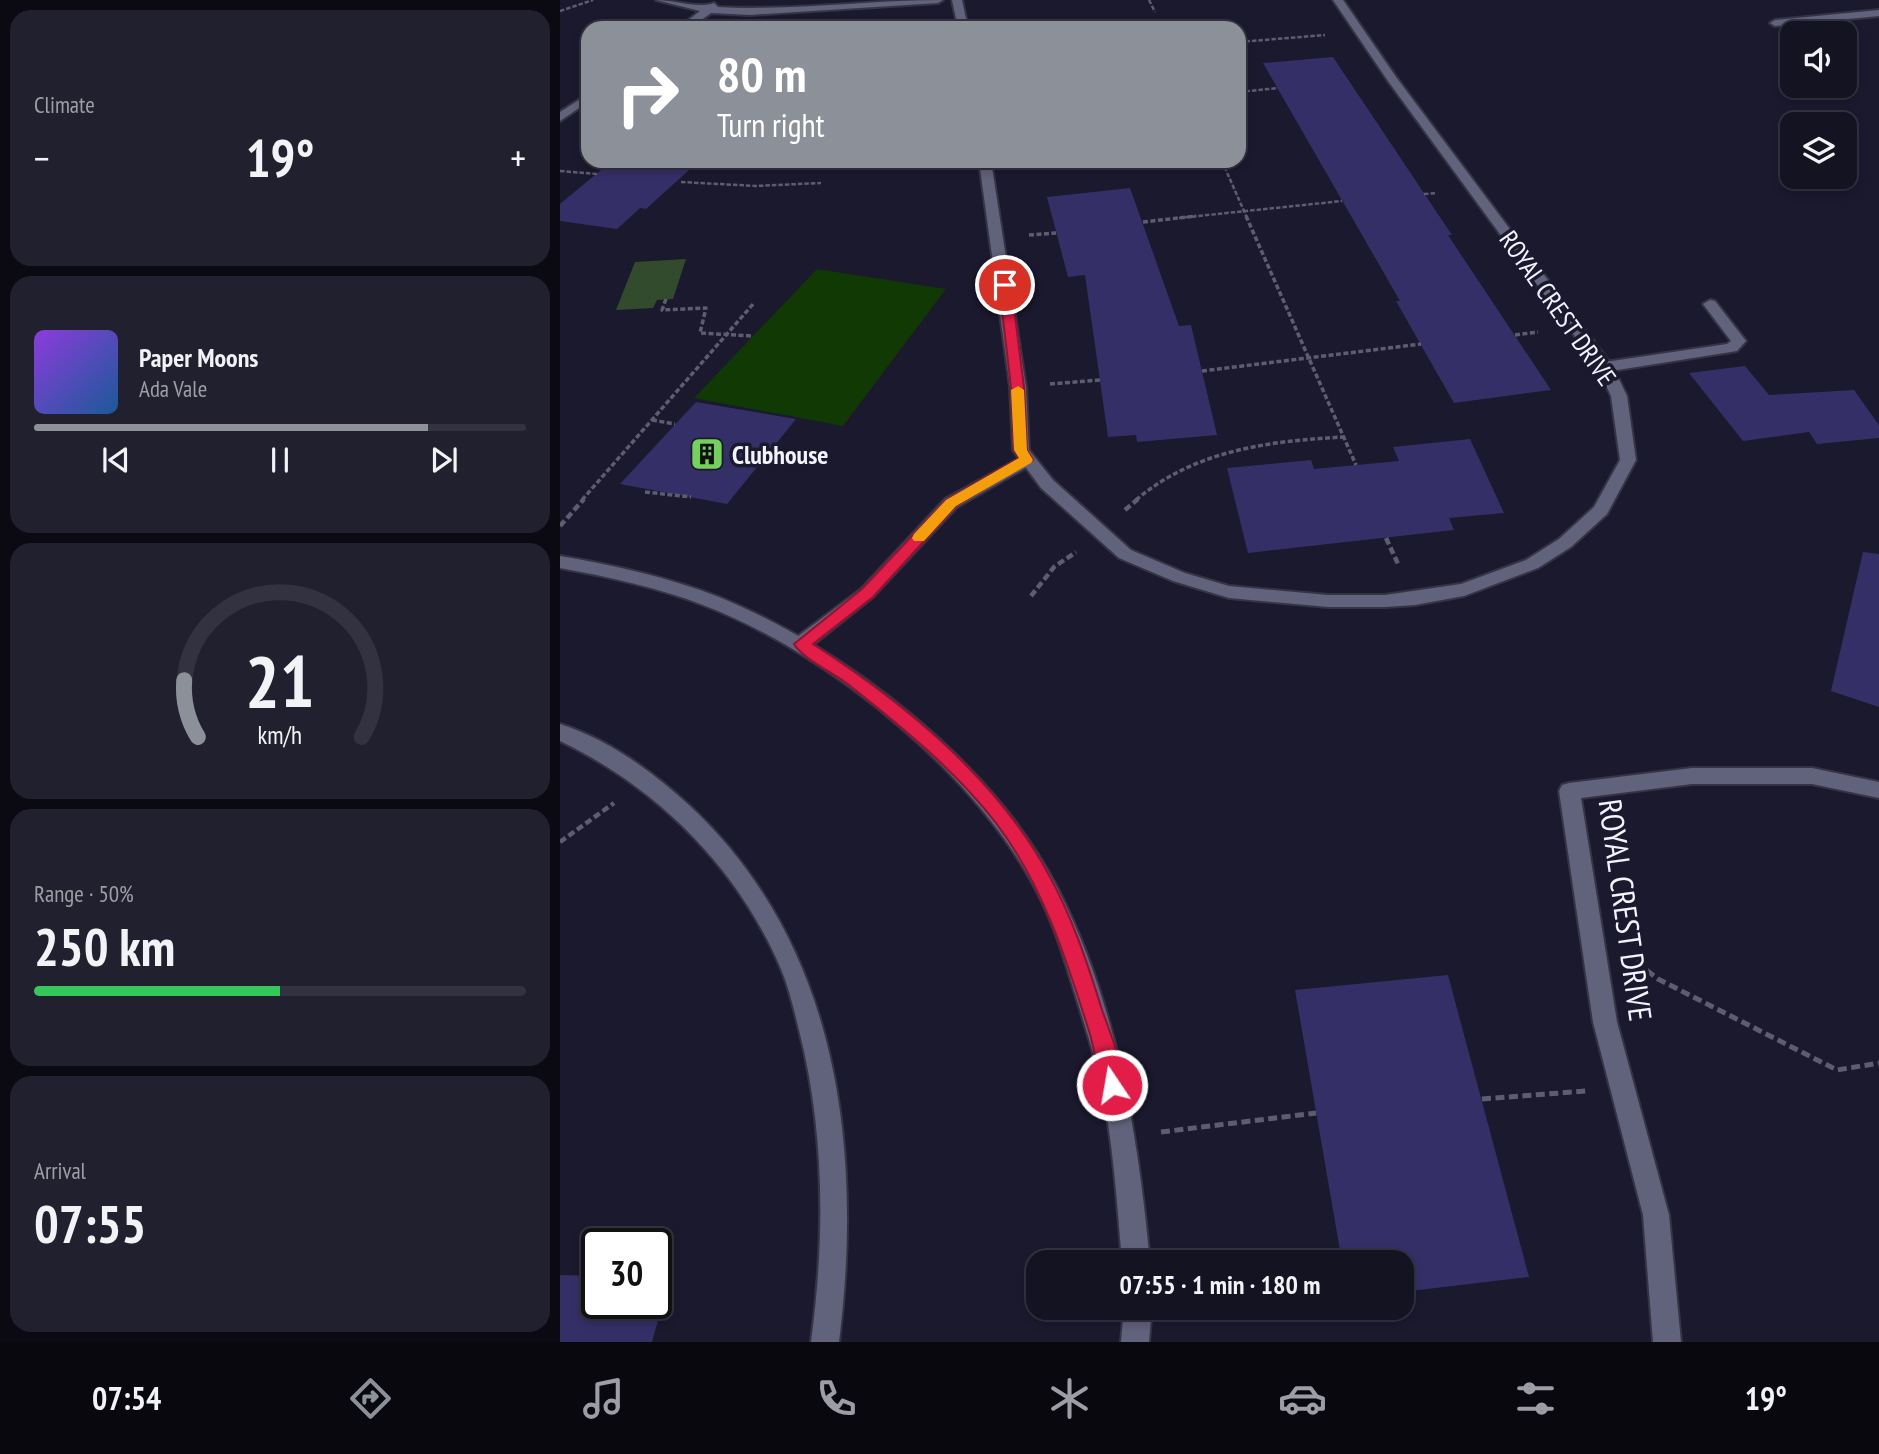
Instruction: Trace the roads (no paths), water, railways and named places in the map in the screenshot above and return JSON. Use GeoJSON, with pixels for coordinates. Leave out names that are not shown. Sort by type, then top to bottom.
{"type":"FeatureCollection","features":[{"type":"Feature","properties":{"kind":"street"},"geometry":{"type":"LineString","coordinates":[[661,0],[708,10],[750,12],[937,0]]}},
{"type":"Feature","properties":{"kind":"street"},"geometry":{"type":"LineString","coordinates":[[693,21],[721,0]]}},
{"type":"Feature","properties":{"kind":"street"},"geometry":{"type":"LineString","coordinates":[[957,0],[962,21]]}},
{"type":"Feature","properties":{"kind":"street","name":"ROYAL CREST DRIVE"},"geometry":{"type":"LineString","coordinates":[[1026,460],[1047,484],[1125,554],[1179,577],[1229,592],[1328,601],[1415,599],[1464,590],[1532,564],[1565,544],[1601,510],[1628,460],[1624,414],[1619,396],[1605,368],[1392,79],[1338,0]]}},
{"type":"Feature","properties":{"kind":"street"},"geometry":{"type":"LineString","coordinates":[[1775,23],[1879,13]]}},
{"type":"Feature","properties":{"kind":"street"},"geometry":{"type":"LineString","coordinates":[[560,118],[581,102]]}},
{"type":"Feature","properties":{"kind":"street"},"geometry":{"type":"LineString","coordinates":[[802,644],[867,593],[951,503],[1026,460],[1021,450],[1017,387],[986,168]]}},
{"type":"Feature","properties":{"kind":"street"},"geometry":{"type":"LineString","coordinates":[[1605,368],[1732,348],[1740,341],[1710,304]]}},
{"type":"Feature","properties":{"kind":"street"},"geometry":{"type":"LineString","coordinates":[[560,562],[589,566],[676,587],[765,624],[802,644],[863,687],[946,758],[1002,818],[1043,880],[1074,952],[1108,1059],[1129,1176],[1135,1250]]}},
{"type":"Feature","properties":{"kind":"street"},"geometry":{"type":"LineString","coordinates":[[560,732],[585,742],[646,779],[703,830],[753,892],[793,969],[820,1060],[834,1168],[832,1294],[825,1342]]}},
{"type":"Feature","properties":{"kind":"street","name":"ROYAL CREST DRIVE"},"geometry":{"type":"LineString","coordinates":[[1667,1342],[1656,1215],[1605,1022],[1569,790],[1692,776],[1812,776],[1879,790]]}},
{"type":"Feature","properties":{"kind":"street"},"geometry":{"type":"LineString","coordinates":[[1135,1342],[1137,1320]]}},
{"type":"Feature","properties":{"kind":"place","name":"Clubhouse"},"geometry":{"type":"Point","coordinates":[707,454]}}]}
